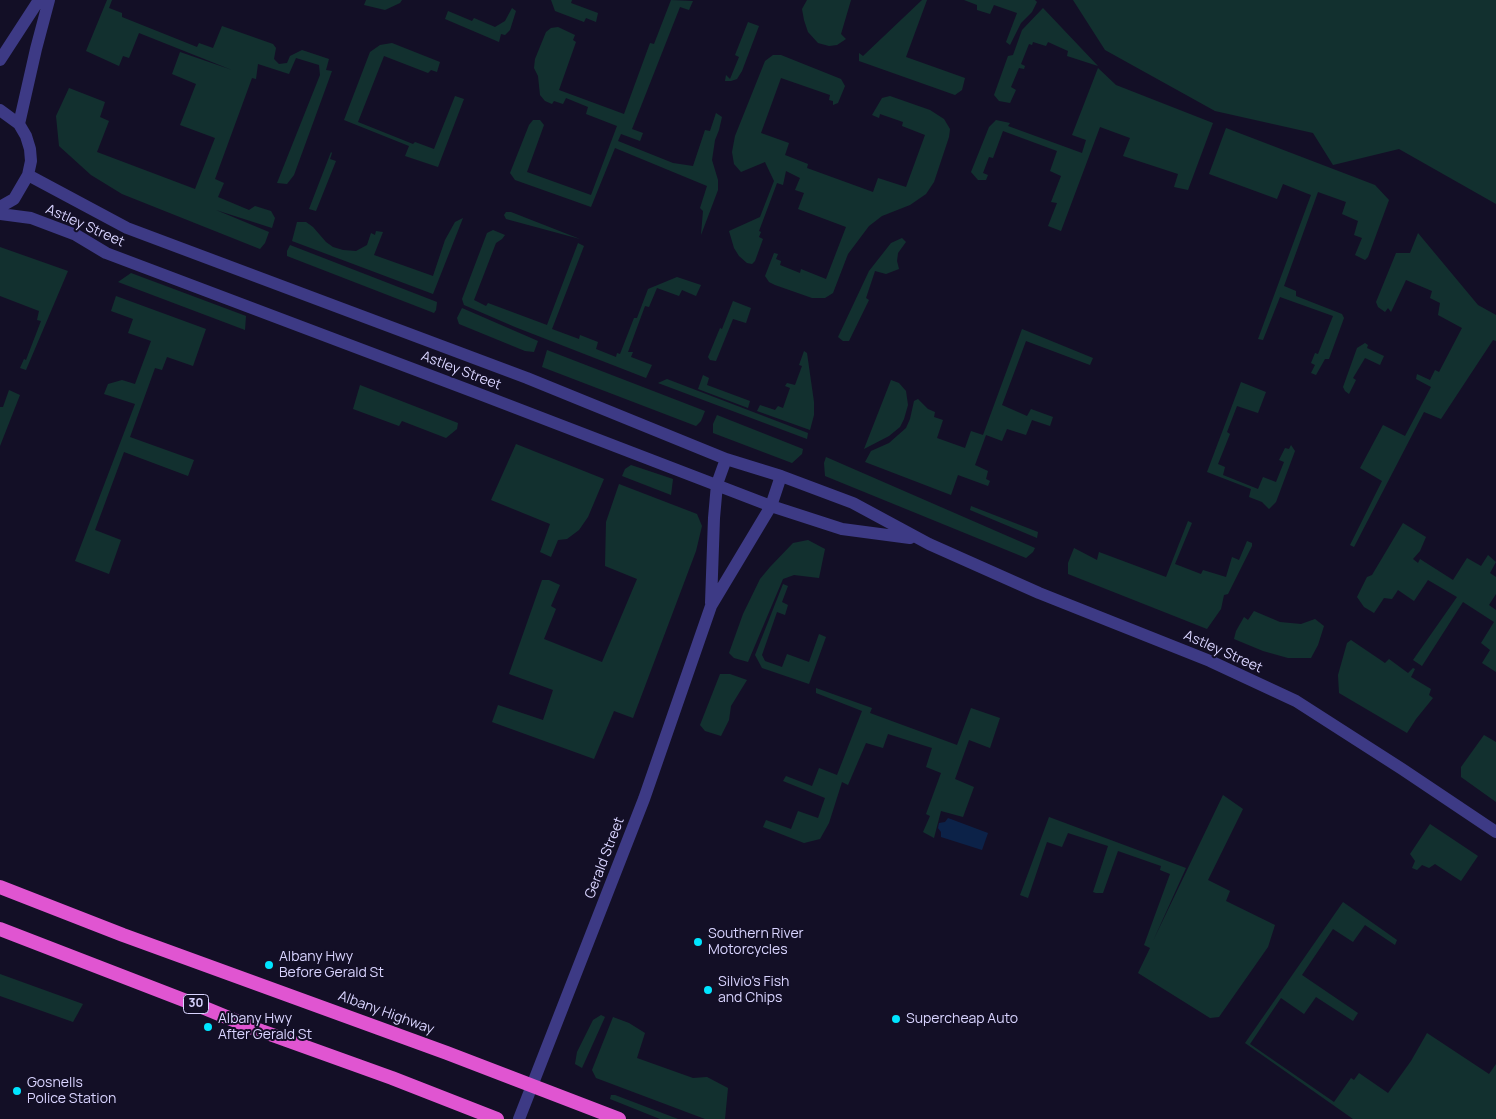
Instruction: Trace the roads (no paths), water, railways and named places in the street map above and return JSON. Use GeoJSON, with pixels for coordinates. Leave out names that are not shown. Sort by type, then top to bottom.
{"type":"FeatureCollection","features":[{"type":"Feature","properties":{"kind":"highway","name":"Albany Highway"},"geometry":{"type":"LineString","coordinates":[[0,887],[123,935],[447,1052],[618,1119]]}},
{"type":"Feature","properties":{"kind":"highway","name":"30"},"geometry":{"type":"LineString","coordinates":[[0,929],[253,1028],[392,1078],[497,1119]]}},
{"type":"Feature","properties":{"kind":"street"},"geometry":{"type":"LineString","coordinates":[[0,60],[39,0]]}},
{"type":"Feature","properties":{"kind":"street"},"geometry":{"type":"LineString","coordinates":[[19,124],[49,0]]}},
{"type":"Feature","properties":{"kind":"street"},"geometry":{"type":"LineString","coordinates":[[0,110],[19,124],[26,136],[31,162],[28,175],[14,199],[0,207]]}},
{"type":"Feature","properties":{"kind":"street","name":"Astley Street"},"geometry":{"type":"LineString","coordinates":[[28,175],[127,228],[527,378],[726,459],[781,476],[853,502],[918,539],[1039,593],[1210,661],[1296,701],[1496,832]]}},
{"type":"Feature","properties":{"kind":"street","name":"Astley Street"},"geometry":{"type":"LineString","coordinates":[[0,214],[31,218],[76,235],[106,253],[771,506],[842,528],[918,539]]}},
{"type":"Feature","properties":{"kind":"street","name":"Gerald Street"},"geometry":{"type":"LineString","coordinates":[[711,606],[717,484],[726,459]]}},
{"type":"Feature","properties":{"kind":"street","name":"Gerald Street"},"geometry":{"type":"LineString","coordinates":[[519,1119],[644,799],[711,606],[771,506],[781,476]]}},
{"type":"Feature","properties":{"kind":"water"},"geometry":{"type":"Polygon","coordinates":[[[948,818],[988,833],[982,850],[941,837],[941,832],[938,828],[939,823],[945,822],[948,818]]]}},
{"type":"Feature","properties":{"kind":"place","name":"Southern River Motorcycles"},"geometry":{"type":"Point","coordinates":[698,942]}},
{"type":"Feature","properties":{"kind":"place","name":"Albany Hwy Before Gerald St"},"geometry":{"type":"Point","coordinates":[269,965]}},
{"type":"Feature","properties":{"kind":"place","name":"Silvio's Fish and Chips"},"geometry":{"type":"Point","coordinates":[708,990]}},
{"type":"Feature","properties":{"kind":"place","name":"Supercheap Auto"},"geometry":{"type":"Point","coordinates":[896,1019]}},
{"type":"Feature","properties":{"kind":"place","name":"Albany Hwy After Gerald St"},"geometry":{"type":"Point","coordinates":[208,1027]}},
{"type":"Feature","properties":{"kind":"place","name":"Gosnells Police Station"},"geometry":{"type":"Point","coordinates":[17,1091]}}]}
